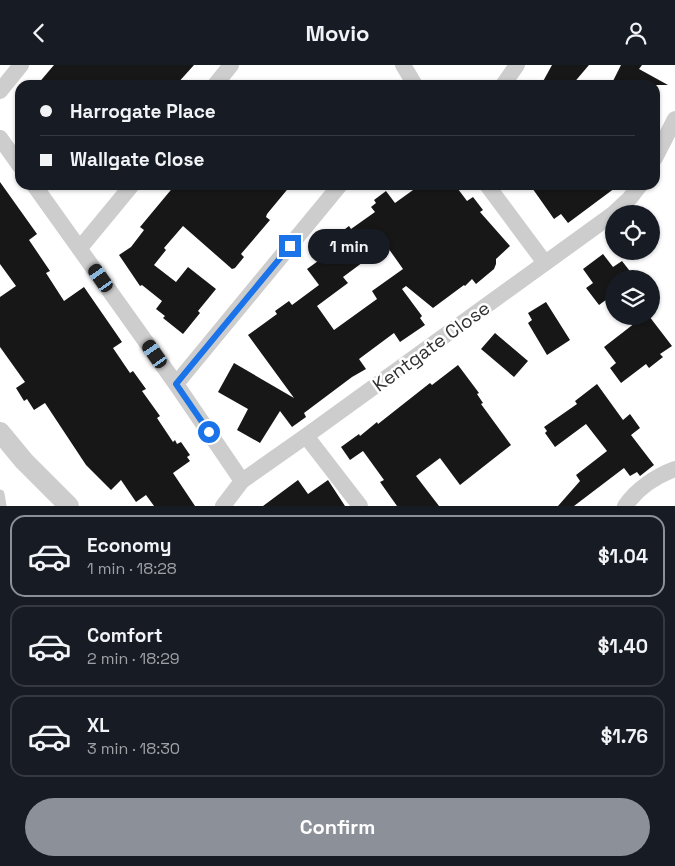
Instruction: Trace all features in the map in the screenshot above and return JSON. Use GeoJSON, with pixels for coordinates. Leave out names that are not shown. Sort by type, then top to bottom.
{"type":"FeatureCollection","features":[{"type":"Feature","properties":{"kind":"street"},"geometry":{"type":"LineString","coordinates":[[0,91],[21,65]]}},
{"type":"Feature","properties":{"kind":"street"},"geometry":{"type":"LineString","coordinates":[[219,80],[231,65]]}},
{"type":"Feature","properties":{"kind":"street"},"geometry":{"type":"LineString","coordinates":[[403,65],[412,80]]}},
{"type":"Feature","properties":{"kind":"street"},"geometry":{"type":"LineString","coordinates":[[506,80],[517,65]]}},
{"type":"Feature","properties":{"kind":"street"},"geometry":{"type":"LineString","coordinates":[[660,148],[675,119]]}},
{"type":"Feature","properties":{"kind":"street"},"geometry":{"type":"LineString","coordinates":[[0,138],[15,159]]}},
{"type":"Feature","properties":{"kind":"street"},"geometry":{"type":"LineString","coordinates":[[38,190],[176,384],[242,481]]}},
{"type":"Feature","properties":{"kind":"street"},"geometry":{"type":"LineString","coordinates":[[80,248],[128,190]]}},
{"type":"Feature","properties":{"kind":"street"},"geometry":{"type":"LineString","coordinates":[[176,384],[336,190]]}},
{"type":"Feature","properties":{"kind":"street"},"geometry":{"type":"LineString","coordinates":[[492,190],[545,263]]}},
{"type":"Feature","properties":{"kind":"street","name":"Kentgate Close"},"geometry":{"type":"LineString","coordinates":[[223,506],[242,481],[306,437],[613,214],[636,190]]}},
{"type":"Feature","properties":{"kind":"street"},"geometry":{"type":"LineString","coordinates":[[0,432],[24,461],[69,506]]}},
{"type":"Feature","properties":{"kind":"street"},"geometry":{"type":"LineString","coordinates":[[306,437],[360,506]]}},
{"type":"Feature","properties":{"kind":"street"},"geometry":{"type":"LineString","coordinates":[[625,506],[639,490],[675,469]]}},
{"type":"Feature","properties":{"kind":"lane"},"geometry":{"type":"LineString","coordinates":[[0,494],[2,506]]}},
{"type":"Feature","properties":{"kind":"building"},"geometry":{"type":"Polygon","coordinates":[[[54,65],[194,65],[180,80],[41,80],[54,65]]]}},
{"type":"Feature","properties":{"kind":"building"},"geometry":{"type":"Polygon","coordinates":[[[552,65],[589,65],[576,80],[544,80],[552,65]]]}},
{"type":"Feature","properties":{"kind":"building"},"geometry":{"type":"Polygon","coordinates":[[[621,65],[642,65],[639,69],[659,80],[614,80],[621,65]]]}},
{"type":"Feature","properties":{"kind":"building"},"geometry":{"type":"Polygon","coordinates":[[[660,81],[668,85],[660,85],[660,81]]]}},
{"type":"Feature","properties":{"kind":"building"},"geometry":{"type":"Polygon","coordinates":[[[0,182],[37,234],[29,240],[50,271],[46,273],[64,301],[84,287],[122,342],[113,348],[130,373],[133,371],[146,389],[142,391],[160,416],[157,418],[173,442],[175,440],[177,444],[181,442],[190,455],[187,457],[190,461],[173,473],[195,506],[154,506],[146,495],[136,502],[121,480],[111,490],[86,465],[45,403],[34,410],[27,399],[24,401],[16,388],[25,382],[0,347],[0,297],[16,286],[0,264],[0,182]]]}},
{"type":"Feature","properties":{"kind":"building"},"geometry":{"type":"Polygon","coordinates":[[[171,190],[287,190],[267,214],[266,217],[270,220],[241,254],[244,257],[235,268],[232,269],[183,226],[164,248],[166,250],[154,265],[176,282],[188,267],[216,289],[198,311],[200,313],[183,334],[163,318],[165,316],[156,309],[162,301],[142,285],[140,286],[119,255],[131,247],[144,230],[140,227],[171,190]]]}},
{"type":"Feature","properties":{"kind":"building"},"geometry":{"type":"Polygon","coordinates":[[[413,190],[459,190],[467,201],[473,197],[483,210],[480,212],[510,246],[496,259],[494,269],[476,284],[472,279],[433,308],[406,286],[402,289],[422,316],[420,318],[425,325],[400,342],[394,333],[359,359],[366,369],[352,377],[304,413],[306,417],[292,427],[280,411],[260,443],[237,430],[248,409],[218,392],[234,363],[294,398],[248,335],[277,314],[275,311],[289,301],[292,305],[319,285],[307,269],[343,243],[337,235],[349,226],[351,229],[375,212],[371,207],[376,203],[374,200],[386,191],[395,203],[413,190]],[[386,245],[343,277],[348,283],[317,306],[334,330],[377,299],[372,291],[403,269],[386,245]]]}},
{"type":"Feature","properties":{"kind":"building"},"geometry":{"type":"Polygon","coordinates":[[[534,190],[612,190],[568,223],[561,214],[554,219],[534,190]]]}},
{"type":"Feature","properties":{"kind":"building"},"geometry":{"type":"Polygon","coordinates":[[[603,254],[605,260],[608,260],[613,267],[622,261],[629,270],[605,270],[605,301],[599,305],[586,288],[593,283],[583,269],[603,254]]]}},
{"type":"Feature","properties":{"kind":"building"},"geometry":{"type":"Polygon","coordinates":[[[546,302],[570,340],[547,355],[528,323],[532,320],[528,313],[546,302]]]}},
{"type":"Feature","properties":{"kind":"building"},"geometry":{"type":"Polygon","coordinates":[[[632,325],[656,325],[672,346],[660,354],[663,357],[649,368],[646,364],[621,383],[610,368],[616,363],[604,347],[632,325]]]}},
{"type":"Feature","properties":{"kind":"building"},"geometry":{"type":"Polygon","coordinates":[[[495,333],[528,361],[514,377],[481,349],[495,333]]]}},
{"type":"Feature","properties":{"kind":"building"},"geometry":{"type":"Polygon","coordinates":[[[458,365],[479,393],[477,394],[483,403],[481,404],[511,445],[460,485],[440,458],[416,476],[439,506],[397,506],[380,482],[384,480],[363,451],[350,460],[341,447],[359,434],[360,436],[377,422],[378,424],[430,383],[432,385],[458,365]]]}},
{"type":"Feature","properties":{"kind":"building"},"geometry":{"type":"Polygon","coordinates":[[[597,384],[623,420],[630,414],[640,428],[631,435],[654,465],[640,476],[637,472],[630,476],[624,468],[574,506],[558,506],[580,481],[576,475],[607,451],[586,424],[555,447],[545,433],[547,431],[544,427],[577,404],[575,401],[597,384]]]}},
{"type":"Feature","properties":{"kind":"building"},"geometry":{"type":"Polygon","coordinates":[[[298,480],[308,494],[328,480],[345,506],[263,506],[298,480]]]}},
{"type":"Feature","properties":{"kind":"route"},"geometry":{"type":"LineString","coordinates":[[209,432],[176,384],[290,246]]}}]}
